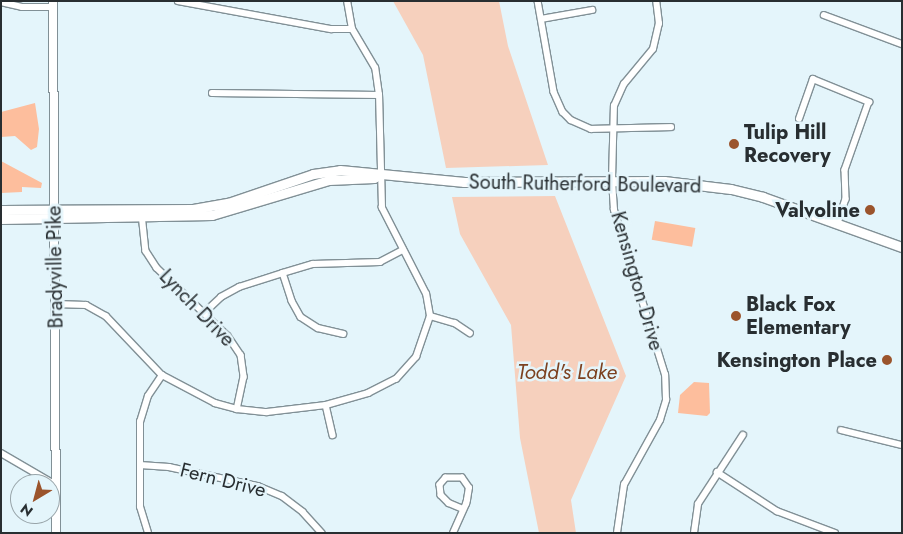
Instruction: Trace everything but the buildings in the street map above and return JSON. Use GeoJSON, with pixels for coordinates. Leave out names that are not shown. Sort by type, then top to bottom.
{"type":"FeatureCollection","features":[{"type":"Feature","properties":{"kind":"highway","name":"South Rutherford Boulevard"},"geometry":{"type":"LineString","coordinates":[[1,210],[54,214],[212,215],[329,180],[374,178],[379,174],[464,182],[664,181],[731,189],[838,223],[902,247]]}},
{"type":"Feature","properties":{"kind":"highway","name":"South Rutherford Boulevard"},"geometry":{"type":"LineString","coordinates":[[1,219],[54,214]]}},
{"type":"Feature","properties":{"kind":"main road","name":"Bradyville Pike"},"geometry":{"type":"LineString","coordinates":[[53,4],[56,474]]}},
{"type":"Feature","properties":{"kind":"street"},"geometry":{"type":"LineString","coordinates":[[178,1],[331,30],[352,30]]}},
{"type":"Feature","properties":{"kind":"street"},"geometry":{"type":"LineString","coordinates":[[56,304],[86,306],[106,316],[162,375],[214,404],[237,409],[267,412],[326,405],[368,393],[396,379],[416,357],[430,316],[426,294],[382,208],[379,174],[379,95],[375,68],[352,30],[347,1]]}},
{"type":"Feature","properties":{"kind":"street"},"geometry":{"type":"LineString","coordinates":[[538,1],[554,92],[563,112],[582,126],[612,129],[672,127]]}},
{"type":"Feature","properties":{"kind":"street","name":"Kensington Drive"},"geometry":{"type":"LineString","coordinates":[[617,533],[622,490],[660,420],[666,388],[614,210],[612,180],[612,129],[618,95],[648,58],[657,39],[659,24],[656,1]]}},
{"type":"Feature","properties":{"kind":"street"},"geometry":{"type":"LineString","coordinates":[[1,2],[22,7],[53,4]]}},
{"type":"Feature","properties":{"kind":"street"},"geometry":{"type":"LineString","coordinates":[[541,19],[592,10]]}},
{"type":"Feature","properties":{"kind":"street"},"geometry":{"type":"LineString","coordinates":[[824,15],[902,44]]}},
{"type":"Feature","properties":{"kind":"street"},"geometry":{"type":"LineString","coordinates":[[799,119],[813,80],[869,102],[845,170],[846,199],[838,223]]}},
{"type":"Feature","properties":{"kind":"street"},"geometry":{"type":"LineString","coordinates":[[212,93],[379,95]]}},
{"type":"Feature","properties":{"kind":"street","name":"Lynch Drive"},"geometry":{"type":"LineString","coordinates":[[142,214],[146,250],[157,268],[228,336],[241,356],[244,377],[237,409]]}},
{"type":"Feature","properties":{"kind":"street"},"geometry":{"type":"LineString","coordinates":[[204,313],[221,297],[239,287],[283,273],[313,264],[380,262],[403,250]]}},
{"type":"Feature","properties":{"kind":"street"},"geometry":{"type":"LineString","coordinates":[[283,273],[292,301],[301,317],[318,328],[343,334]]}},
{"type":"Feature","properties":{"kind":"street"},"geometry":{"type":"LineString","coordinates":[[430,316],[454,323],[470,333]]}},
{"type":"Feature","properties":{"kind":"street"},"geometry":{"type":"LineString","coordinates":[[148,533],[140,507],[140,422],[148,396],[162,375]]}},
{"type":"Feature","properties":{"kind":"street"},"geometry":{"type":"LineString","coordinates":[[326,405],[333,435]]}},
{"type":"Feature","properties":{"kind":"street"},"geometry":{"type":"LineString","coordinates":[[841,430],[902,445]]}},
{"type":"Feature","properties":{"kind":"street"},"geometry":{"type":"LineString","coordinates":[[694,533],[698,504],[717,472],[743,435]]}},
{"type":"Feature","properties":{"kind":"street"},"geometry":{"type":"LineString","coordinates":[[1,453],[37,474]]}},
{"type":"Feature","properties":{"kind":"street","name":"Fern Drive"},"geometry":{"type":"LineString","coordinates":[[140,465],[169,467],[258,486],[282,496],[322,533]]}},
{"type":"Feature","properties":{"kind":"street"},"geometry":{"type":"LineString","coordinates":[[717,472],[777,510],[835,533]]}},
{"type":"Feature","properties":{"kind":"street"},"geometry":{"type":"LineString","coordinates":[[453,533],[463,509],[469,494],[467,484],[459,477],[446,478],[440,485],[441,495],[449,503],[463,509]]}},
{"type":"Feature","properties":{"kind":"shaded area"},"geometry":{"type":"Polygon","coordinates":[[[35,103],[39,129],[37,147],[31,150],[15,136],[1,137],[1,112],[35,103]]]}},
{"type":"Feature","properties":{"kind":"shaded area"},"geometry":{"type":"Polygon","coordinates":[[[1,161],[42,183],[41,188],[22,187],[22,192],[1,193],[1,161]]]}},
{"type":"Feature","properties":{"kind":"shaded area"},"geometry":{"type":"Polygon","coordinates":[[[655,221],[695,228],[692,247],[652,240],[655,221]]]}},
{"type":"Feature","properties":{"kind":"shaded area"},"geometry":{"type":"Polygon","coordinates":[[[694,382],[709,383],[710,413],[707,416],[678,413],[680,395],[694,382]]]}},
{"type":"Feature","properties":{"kind":"water"},"geometry":{"type":"Polygon","coordinates":[[[393,1],[499,1],[508,46],[548,165],[446,168],[423,55],[393,1]]]}},
{"type":"Feature","properties":{"kind":"water","name":"Todd's Lake"},"geometry":{"type":"Polygon","coordinates":[[[555,196],[626,376],[571,500],[576,533],[539,533],[520,438],[511,325],[460,234],[452,197],[555,196]]]}},
{"type":"Feature","properties":{"kind":"place","name":"Tulip Hill Recovery"},"geometry":{"type":"Point","coordinates":[734,144]}},
{"type":"Feature","properties":{"kind":"place","name":"Valvoline"},"geometry":{"type":"Point","coordinates":[870,210]}},
{"type":"Feature","properties":{"kind":"place","name":"Black Fox Elementary"},"geometry":{"type":"Point","coordinates":[736,316]}},
{"type":"Feature","properties":{"kind":"place","name":"Kensington Place"},"geometry":{"type":"Point","coordinates":[887,360]}}]}
